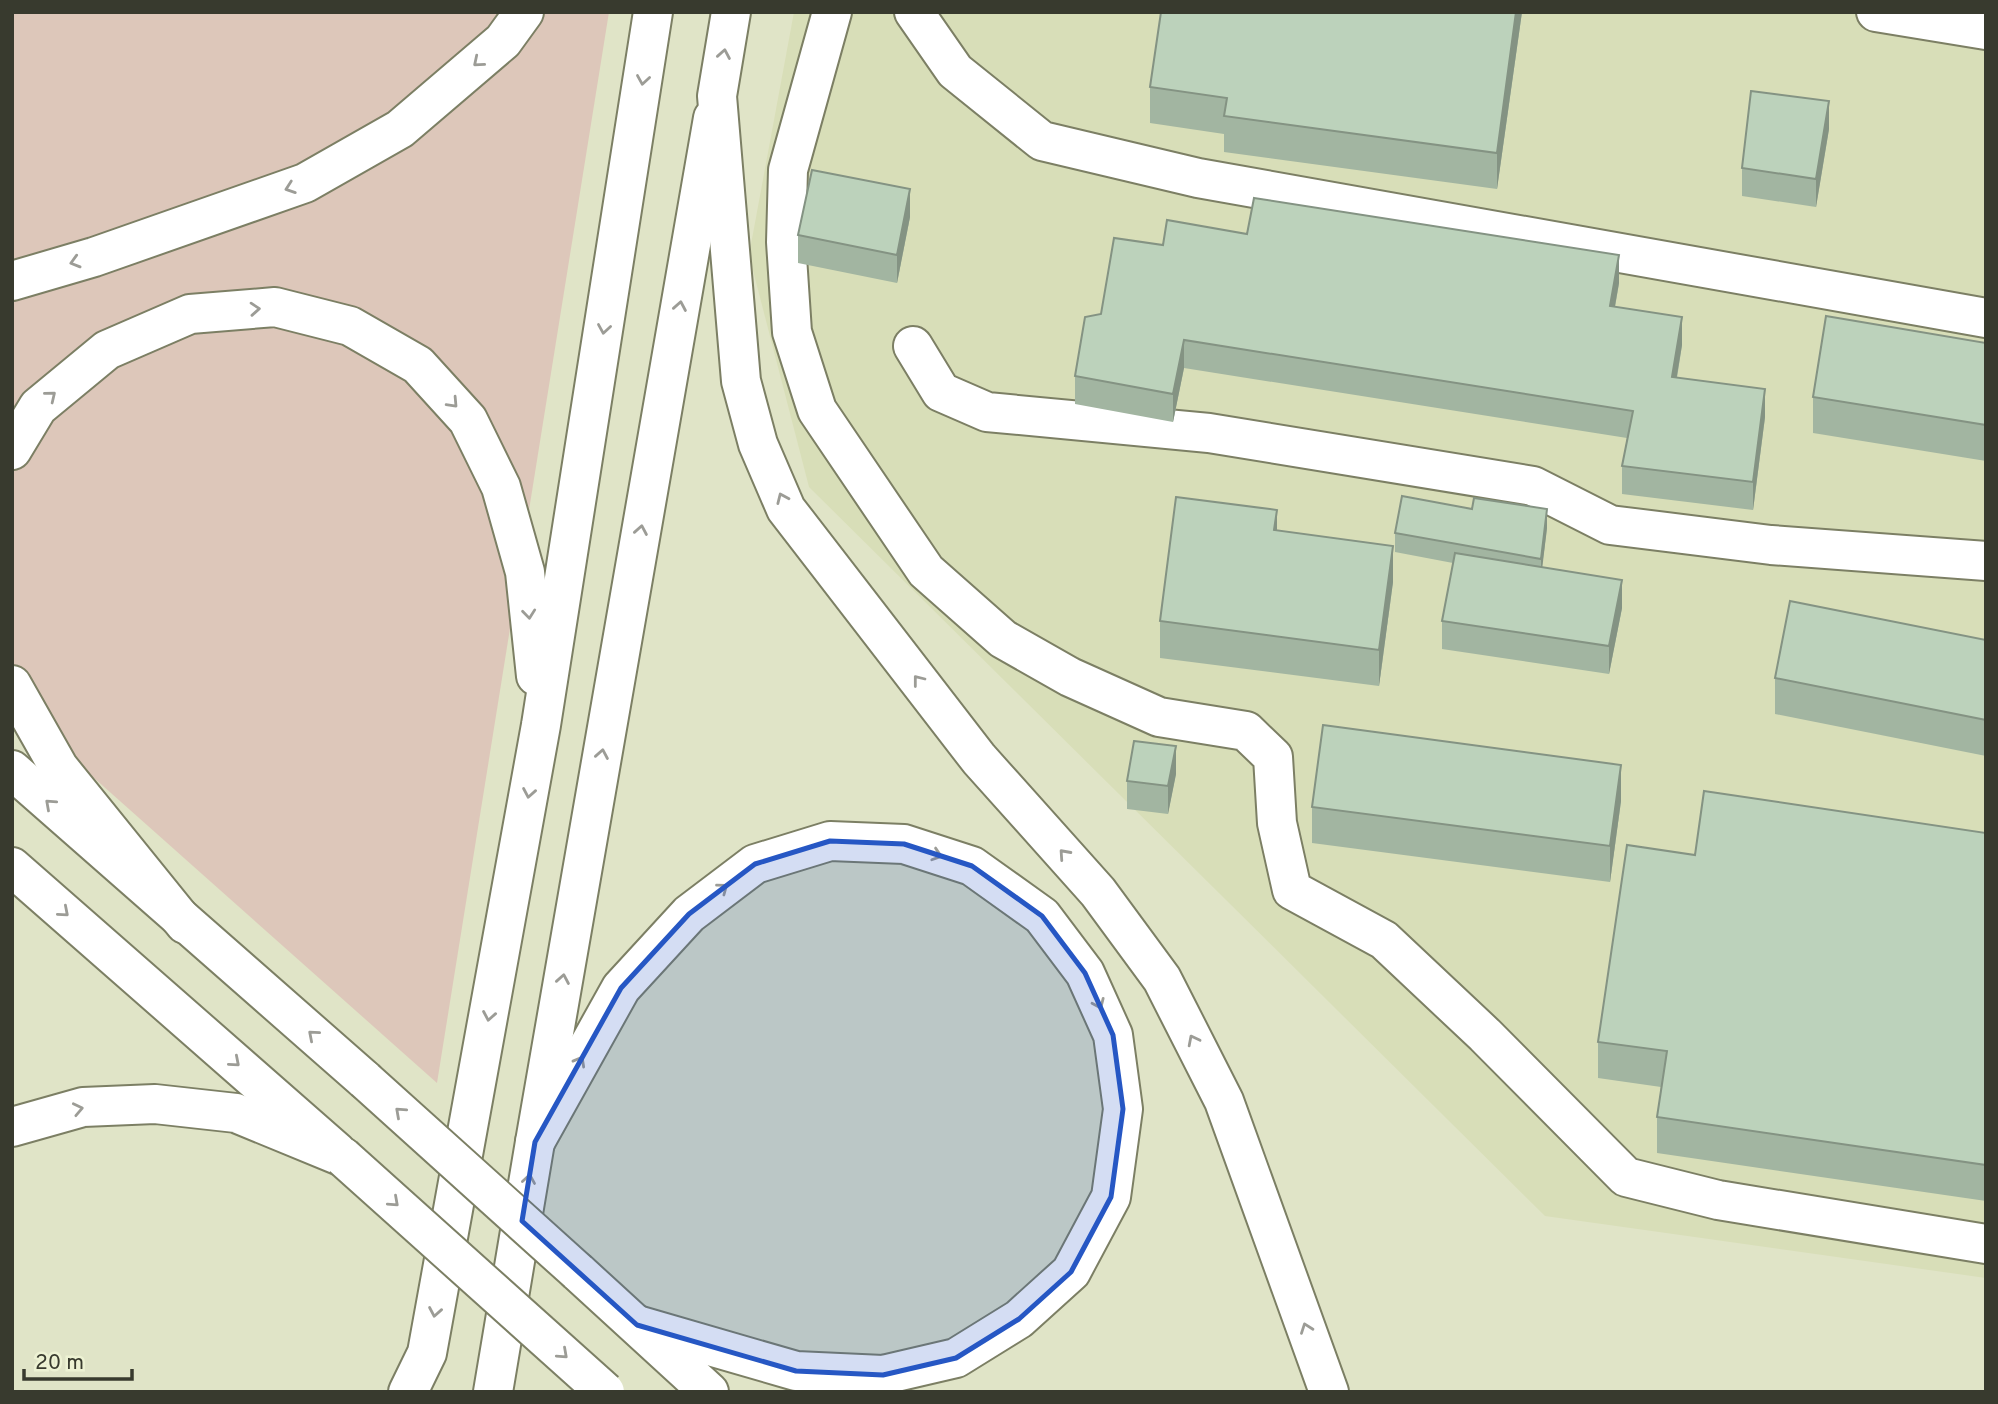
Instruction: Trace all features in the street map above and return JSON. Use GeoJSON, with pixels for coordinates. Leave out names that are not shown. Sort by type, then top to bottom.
{"type":"FeatureCollection","features":[{"type":"Feature","properties":{"kind":"main road"},"geometry":{"type":"LineString","coordinates":[[12,281],[94,257],[304,183],[400,129],[503,41],[524,12]]}},
{"type":"Feature","properties":{"kind":"main road"},"geometry":{"type":"LineString","coordinates":[[421,1392],[541,725],[653,12]]}},
{"type":"Feature","properties":{"kind":"main road"},"geometry":{"type":"LineString","coordinates":[[494,1392],[731,12]]}},
{"type":"Feature","properties":{"kind":"main road"},"geometry":{"type":"LineString","coordinates":[[832,12],[788,170],[786,242],[792,332],[817,411],[926,571],[1003,639],[1070,677],[1159,718],[1246,731],[1273,757],[1277,823],[1292,890],[1384,940],[1485,1035],[1626,1177],[1718,1200],[1986,1244]]}},
{"type":"Feature","properties":{"kind":"main road"},"geometry":{"type":"LineString","coordinates":[[914,12],[955,71],[1042,141],[1198,178],[1986,318]]}},
{"type":"Feature","properties":{"kind":"main road"},"geometry":{"type":"LineString","coordinates":[[1876,12],[1986,30]]}},
{"type":"Feature","properties":{"kind":"main road"},"geometry":{"type":"LineString","coordinates":[[717,96],[741,381],[758,444],[786,509],[979,759],[1098,892],[1162,979],[1224,1101],[1329,1392]]}},
{"type":"Feature","properties":{"kind":"main road"},"geometry":{"type":"LineString","coordinates":[[12,450],[38,407],[107,350],[190,314],[275,307],[350,327],[418,365],[468,420],[501,487],[525,572],[541,725]]}},
{"type":"Feature","properties":{"kind":"main road"},"geometry":{"type":"LineString","coordinates":[[913,346],[942,392],[988,412],[1209,433],[1533,486],[1610,525],[1770,545],[1986,561]]}},
{"type":"Feature","properties":{"kind":"main road"},"geometry":{"type":"LineString","coordinates":[[12,685],[59,768],[185,924]]}},
{"type":"Feature","properties":{"kind":"main road"},"geometry":{"type":"LineString","coordinates":[[12,770],[365,1080],[709,1392]]}},
{"type":"Feature","properties":{"kind":"main road"},"geometry":{"type":"LineString","coordinates":[[535,1142],[621,988],[689,914],[755,864],[830,841],[904,844],[972,866],[1042,916],[1085,973],[1113,1035],[1123,1108],[1111,1197],[1071,1272],[1019,1320],[956,1357],[883,1375],[796,1371],[637,1325]]}},
{"type":"Feature","properties":{"kind":"main road"},"geometry":{"type":"LineString","coordinates":[[12,867],[343,1157],[605,1392]]}},
{"type":"Feature","properties":{"kind":"main road"},"geometry":{"type":"LineString","coordinates":[[12,1127],[83,1107],[155,1104],[236,1113],[343,1157]]}},
{"type":"Feature","properties":{"kind":"main road"},"geometry":{"type":"LineString","coordinates":[[408,1392],[427,1353]]}},
{"type":"Feature","properties":{"kind":"highlighted area"},"geometry":{"type":"Polygon","coordinates":[[[830,841],[904,844],[972,866],[1042,916],[1085,973],[1113,1035],[1123,1109],[1111,1197],[1071,1272],[1019,1319],[956,1358],[883,1375],[796,1371],[637,1325],[522,1221],[535,1142],[621,988],[689,914],[755,864],[830,841]]]}},
{"type":"Feature","properties":{"kind":"shaded area"},"geometry":{"type":"Polygon","coordinates":[[[12,12],[609,12],[437,1083],[12,705],[12,12]]]}},
{"type":"Feature","properties":{"kind":"shaded area"},"geometry":{"type":"Polygon","coordinates":[[[794,12],[1986,12],[1986,1278],[1545,1216],[809,487],[749,255],[794,12]]]}},
{"type":"Feature","properties":{"kind":"building"},"geometry":{"type":"Polygon","coordinates":[[[1161,12],[1516,12],[1497,153],[1224,116],[1227,98],[1150,87],[1161,12]]]}},
{"type":"Feature","properties":{"kind":"building"},"geometry":{"type":"Polygon","coordinates":[[[1751,91],[1829,101],[1816,179],[1742,168],[1751,91]]]}},
{"type":"Feature","properties":{"kind":"building"},"geometry":{"type":"Polygon","coordinates":[[[812,170],[910,189],[897,255],[798,235],[812,170]]]}},
{"type":"Feature","properties":{"kind":"building"},"geometry":{"type":"Polygon","coordinates":[[[1254,198],[1619,255],[1610,306],[1682,317],[1672,377],[1765,389],[1753,482],[1622,466],[1633,411],[1184,340],[1173,394],[1075,376],[1085,317],[1101,314],[1114,238],[1163,245],[1167,220],[1247,234],[1254,198]]]}},
{"type":"Feature","properties":{"kind":"building"},"geometry":{"type":"Polygon","coordinates":[[[1826,316],[1986,343],[1986,425],[1813,397],[1826,316]]]}},
{"type":"Feature","properties":{"kind":"building"},"geometry":{"type":"Polygon","coordinates":[[[1402,496],[1472,509],[1474,498],[1547,509],[1541,559],[1395,533],[1402,496]]]}},
{"type":"Feature","properties":{"kind":"building"},"geometry":{"type":"Polygon","coordinates":[[[1176,497],[1277,510],[1274,530],[1393,546],[1379,650],[1160,621],[1176,497]]]}},
{"type":"Feature","properties":{"kind":"building"},"geometry":{"type":"Polygon","coordinates":[[[1455,553],[1622,580],[1609,646],[1442,621],[1455,553]]]}},
{"type":"Feature","properties":{"kind":"building"},"geometry":{"type":"Polygon","coordinates":[[[1790,601],[1986,640],[1986,720],[1775,678],[1790,601]]]}},
{"type":"Feature","properties":{"kind":"building"},"geometry":{"type":"Polygon","coordinates":[[[1323,725],[1621,765],[1610,846],[1312,807],[1323,725]]]}},
{"type":"Feature","properties":{"kind":"building"},"geometry":{"type":"Polygon","coordinates":[[[1134,741],[1176,746],[1168,786],[1127,781],[1134,741]]]}},
{"type":"Feature","properties":{"kind":"building"},"geometry":{"type":"Polygon","coordinates":[[[1704,791],[1986,833],[1986,1165],[1657,1117],[1667,1051],[1598,1042],[1627,845],[1695,855],[1704,791]]]}}]}
